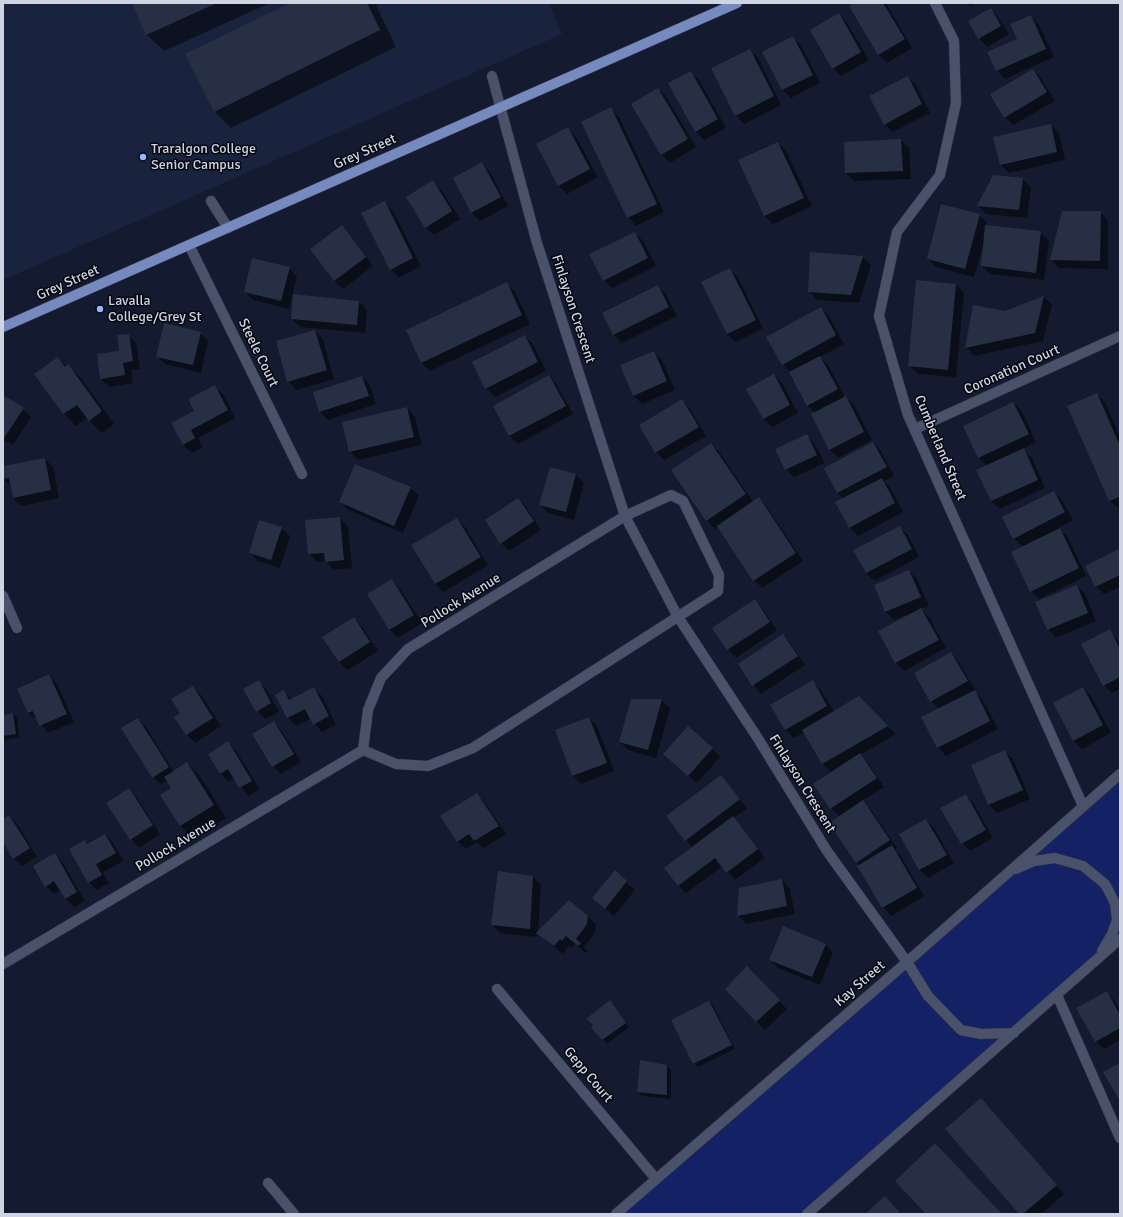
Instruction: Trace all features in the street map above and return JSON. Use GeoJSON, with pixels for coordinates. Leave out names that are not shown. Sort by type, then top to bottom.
{"type":"FeatureCollection","features":[{"type":"Feature","properties":{"kind":"main road","name":"Grey Street"},"geometry":{"type":"LineString","coordinates":[[3,327],[737,3]]}},
{"type":"Feature","properties":{"kind":"street","name":"Cumberland Street"},"geometry":{"type":"LineString","coordinates":[[936,3],[954,41],[956,103],[940,176],[898,232],[880,316],[908,415],[1083,806]]}},
{"type":"Feature","properties":{"kind":"street","name":"Finlayson Crescent"},"geometry":{"type":"LineString","coordinates":[[492,76],[538,243],[625,516],[678,617],[757,737],[827,851],[907,962],[928,996],[960,1030],[981,1034],[1014,1033]]}},
{"type":"Feature","properties":{"kind":"street"},"geometry":{"type":"LineString","coordinates":[[211,201],[228,228]]}},
{"type":"Feature","properties":{"kind":"street","name":"Steele Court"},"geometry":{"type":"LineString","coordinates":[[189,245],[302,474]]}},
{"type":"Feature","properties":{"kind":"street","name":"Coronation Court"},"geometry":{"type":"LineString","coordinates":[[915,429],[1120,336]]}},
{"type":"Feature","properties":{"kind":"street"},"geometry":{"type":"LineString","coordinates":[[363,750],[396,764],[428,766],[473,748],[718,591],[719,575],[683,501],[671,495],[625,516]]}},
{"type":"Feature","properties":{"kind":"street","name":"Pollock Avenue"},"geometry":{"type":"LineString","coordinates":[[3,964],[363,750],[368,710],[381,678],[408,649],[625,516]]}},
{"type":"Feature","properties":{"kind":"street"},"geometry":{"type":"LineString","coordinates":[[3,596],[17,628]]}},
{"type":"Feature","properties":{"kind":"street","name":"Kay Street"},"geometry":{"type":"LineString","coordinates":[[616,1214],[907,962],[1006,873],[1120,774]]}},
{"type":"Feature","properties":{"kind":"street"},"geometry":{"type":"LineString","coordinates":[[1006,873],[1034,862],[1054,858],[1083,866],[1104,884],[1115,902],[1117,920],[1112,934],[1097,959]]}},
{"type":"Feature","properties":{"kind":"street"},"geometry":{"type":"LineString","coordinates":[[807,1214],[1057,996],[1120,939]]}},
{"type":"Feature","properties":{"kind":"street","name":"Gepp Court"},"geometry":{"type":"LineString","coordinates":[[498,989],[656,1179]]}},
{"type":"Feature","properties":{"kind":"street"},"geometry":{"type":"LineString","coordinates":[[1057,996],[1120,1138]]}},
{"type":"Feature","properties":{"kind":"street"},"geometry":{"type":"LineString","coordinates":[[268,1183],[294,1214]]}},
{"type":"Feature","properties":{"kind":"shaded area","name":"Traralgon College Senior Campus"},"geometry":{"type":"Polygon","coordinates":[[[3,3],[549,3],[562,34],[3,280],[3,3]]]}},
{"type":"Feature","properties":{"kind":"shaded area"},"geometry":{"type":"Polygon","coordinates":[[[1120,774],[1120,939],[807,1214],[615,1214],[1120,774]]]}},
{"type":"Feature","properties":{"kind":"building"},"geometry":{"type":"Polygon","coordinates":[[[132,3],[217,3],[146,35],[132,3]]]}},
{"type":"Feature","properties":{"kind":"building"},"geometry":{"type":"Polygon","coordinates":[[[290,3],[367,3],[380,30],[214,112],[185,54],[290,3]]]}},
{"type":"Feature","properties":{"kind":"building"},"geometry":{"type":"Polygon","coordinates":[[[853,3],[883,3],[905,39],[878,55],[849,6],[853,3]]]}},
{"type":"Feature","properties":{"kind":"building"},"geometry":{"type":"Polygon","coordinates":[[[991,8],[1001,26],[978,39],[968,21],[991,8]]]}},
{"type":"Feature","properties":{"kind":"building"},"geometry":{"type":"Polygon","coordinates":[[[839,13],[861,52],[832,69],[810,30],[839,13]]]}},
{"type":"Feature","properties":{"kind":"building"},"geometry":{"type":"Polygon","coordinates":[[[1031,15],[1046,49],[996,71],[987,52],[1017,39],[1010,24],[1031,15]]]}},
{"type":"Feature","properties":{"kind":"building"},"geometry":{"type":"Polygon","coordinates":[[[793,36],[813,75],[782,90],[762,52],[793,36]]]}},
{"type":"Feature","properties":{"kind":"building"},"geometry":{"type":"Polygon","coordinates":[[[750,49],[774,96],[735,116],[711,68],[750,49]]]}},
{"type":"Feature","properties":{"kind":"building"},"geometry":{"type":"Polygon","coordinates":[[[1033,69],[1047,92],[1004,118],[990,94],[1033,69]]]}},
{"type":"Feature","properties":{"kind":"building"},"geometry":{"type":"Polygon","coordinates":[[[691,71],[718,119],[695,132],[668,83],[691,71]]]}},
{"type":"Feature","properties":{"kind":"building"},"geometry":{"type":"Polygon","coordinates":[[[908,76],[922,104],[884,125],[869,96],[908,76]]]}},
{"type":"Feature","properties":{"kind":"building"},"geometry":{"type":"Polygon","coordinates":[[[658,88],[688,139],[661,155],[631,104],[658,88]]]}},
{"type":"Feature","properties":{"kind":"building"},"geometry":{"type":"Polygon","coordinates":[[[611,107],[657,204],[627,218],[581,122],[611,107]]]}},
{"type":"Feature","properties":{"kind":"building"},"geometry":{"type":"Polygon","coordinates":[[[1051,124],[1057,152],[1000,165],[993,137],[1051,124]]]}},
{"type":"Feature","properties":{"kind":"building"},"geometry":{"type":"Polygon","coordinates":[[[568,127],[590,169],[558,186],[536,144],[568,127]]]}},
{"type":"Feature","properties":{"kind":"building"},"geometry":{"type":"Polygon","coordinates":[[[901,139],[903,171],[845,173],[844,142],[901,139]]]}},
{"type":"Feature","properties":{"kind":"building"},"geometry":{"type":"Polygon","coordinates":[[[778,142],[804,198],[764,216],[738,160],[778,142]]]}},
{"type":"Feature","properties":{"kind":"building"},"geometry":{"type":"Polygon","coordinates":[[[482,162],[501,197],[471,213],[453,178],[482,162]]]}},
{"type":"Feature","properties":{"kind":"building"},"geometry":{"type":"Polygon","coordinates":[[[993,175],[1023,178],[1019,210],[977,206],[993,175]]]}},
{"type":"Feature","properties":{"kind":"building"},"geometry":{"type":"Polygon","coordinates":[[[433,180],[452,211],[425,228],[406,197],[433,180]]]}},
{"type":"Feature","properties":{"kind":"building"},"geometry":{"type":"Polygon","coordinates":[[[385,201],[413,258],[390,270],[361,213],[385,201]]]}},
{"type":"Feature","properties":{"kind":"building"},"geometry":{"type":"Polygon","coordinates":[[[941,204],[980,214],[965,269],[927,259],[941,204]]]}},
{"type":"Feature","properties":{"kind":"building"},"geometry":{"type":"Polygon","coordinates":[[[1062,211],[1101,211],[1100,261],[1050,260],[1062,211]]]}},
{"type":"Feature","properties":{"kind":"building"},"geometry":{"type":"Polygon","coordinates":[[[342,225],[366,257],[334,281],[310,249],[342,225]]]}},
{"type":"Feature","properties":{"kind":"building"},"geometry":{"type":"Polygon","coordinates":[[[985,225],[1041,231],[1036,273],[981,266],[985,225]]]}},
{"type":"Feature","properties":{"kind":"building"},"geometry":{"type":"Polygon","coordinates":[[[635,232],[648,258],[603,281],[589,254],[635,232]]]}},
{"type":"Feature","properties":{"kind":"building"},"geometry":{"type":"Polygon","coordinates":[[[810,252],[863,256],[851,295],[808,292],[810,252]]]}},
{"type":"Feature","properties":{"kind":"building"},"geometry":{"type":"Polygon","coordinates":[[[252,258],[290,267],[281,301],[244,292],[252,258]]]}},
{"type":"Feature","properties":{"kind":"building"},"geometry":{"type":"Polygon","coordinates":[[[730,268],[756,320],[727,334],[701,282],[730,268]]]}},
{"type":"Feature","properties":{"kind":"building"},"geometry":{"type":"Polygon","coordinates":[[[916,280],[956,284],[948,370],[908,366],[916,280]]]}},
{"type":"Feature","properties":{"kind":"building"},"geometry":{"type":"Polygon","coordinates":[[[507,282],[522,315],[421,363],[406,330],[507,282]]]}},
{"type":"Feature","properties":{"kind":"building"},"geometry":{"type":"Polygon","coordinates":[[[658,285],[669,307],[613,335],[602,313],[658,285]]]}},
{"type":"Feature","properties":{"kind":"building"},"geometry":{"type":"Polygon","coordinates":[[[293,294],[359,301],[357,325],[291,319],[293,294]]]}},
{"type":"Feature","properties":{"kind":"building"},"geometry":{"type":"Polygon","coordinates":[[[1044,296],[1035,333],[965,348],[973,305],[1005,311],[1044,296]]]}},
{"type":"Feature","properties":{"kind":"building"},"geometry":{"type":"Polygon","coordinates":[[[821,307],[836,335],[782,365],[766,337],[821,307]]]}},
{"type":"Feature","properties":{"kind":"building"},"geometry":{"type":"Polygon","coordinates":[[[164,323],[201,332],[193,365],[156,357],[164,323]]]}},
{"type":"Feature","properties":{"kind":"building"},"geometry":{"type":"Polygon","coordinates":[[[315,330],[327,370],[287,382],[276,341],[315,330]]]}},
{"type":"Feature","properties":{"kind":"building"},"geometry":{"type":"Polygon","coordinates":[[[129,334],[133,361],[123,363],[125,375],[100,379],[97,354],[119,351],[117,335],[129,334]]]}},
{"type":"Feature","properties":{"kind":"building"},"geometry":{"type":"Polygon","coordinates":[[[525,335],[538,362],[485,389],[472,362],[525,335]]]}},
{"type":"Feature","properties":{"kind":"building"},"geometry":{"type":"Polygon","coordinates":[[[654,351],[667,381],[633,396],[620,365],[654,351]]]}},
{"type":"Feature","properties":{"kind":"building"},"geometry":{"type":"Polygon","coordinates":[[[820,356],[838,389],[807,406],[789,372],[820,356]]]}},
{"type":"Feature","properties":{"kind":"building"},"geometry":{"type":"Polygon","coordinates":[[[58,357],[65,367],[68,364],[102,411],[89,421],[77,405],[63,414],[34,374],[58,357]]]}},
{"type":"Feature","properties":{"kind":"building"},"geometry":{"type":"Polygon","coordinates":[[[774,374],[790,405],[763,419],[746,389],[774,374]]]}},
{"type":"Feature","properties":{"kind":"building"},"geometry":{"type":"Polygon","coordinates":[[[549,375],[566,406],[509,436],[493,406],[549,375]]]}},
{"type":"Feature","properties":{"kind":"building"},"geometry":{"type":"Polygon","coordinates":[[[362,376],[369,396],[319,412],[313,392],[362,376]]]}},
{"type":"Feature","properties":{"kind":"building"},"geometry":{"type":"Polygon","coordinates":[[[215,385],[228,410],[191,430],[195,438],[183,445],[171,423],[194,411],[188,399],[215,385]]]}},
{"type":"Feature","properties":{"kind":"building"},"geometry":{"type":"Polygon","coordinates":[[[1097,393],[1120,446],[1120,497],[1109,501],[1067,406],[1097,393]]]}},
{"type":"Feature","properties":{"kind":"building"},"geometry":{"type":"Polygon","coordinates":[[[3,395],[24,408],[4,438],[3,437],[3,395]]]}},
{"type":"Feature","properties":{"kind":"building"},"geometry":{"type":"Polygon","coordinates":[[[846,396],[864,432],[829,450],[811,414],[846,396]]]}},
{"type":"Feature","properties":{"kind":"building"},"geometry":{"type":"Polygon","coordinates":[[[682,399],[699,427],[655,453],[639,425],[682,399]]]}},
{"type":"Feature","properties":{"kind":"building"},"geometry":{"type":"Polygon","coordinates":[[[1013,402],[1029,434],[978,458],[963,426],[1013,402]]]}},
{"type":"Feature","properties":{"kind":"building"},"geometry":{"type":"Polygon","coordinates":[[[407,407],[414,437],[349,452],[342,422],[407,407]]]}},
{"type":"Feature","properties":{"kind":"building"},"geometry":{"type":"Polygon","coordinates":[[[807,434],[817,455],[785,470],[775,449],[807,434]]]}},
{"type":"Feature","properties":{"kind":"building"},"geometry":{"type":"Polygon","coordinates":[[[873,442],[887,467],[837,493],[824,468],[873,442]]]}},
{"type":"Feature","properties":{"kind":"building"},"geometry":{"type":"Polygon","coordinates":[[[711,443],[746,494],[706,521],[671,470],[711,443]]]}},
{"type":"Feature","properties":{"kind":"building"},"geometry":{"type":"Polygon","coordinates":[[[1024,448],[1038,480],[991,501],[976,470],[1024,448]]]}},
{"type":"Feature","properties":{"kind":"building"},"geometry":{"type":"Polygon","coordinates":[[[45,458],[51,490],[13,498],[9,478],[3,479],[3,466],[45,458]]]}},
{"type":"Feature","properties":{"kind":"building"},"geometry":{"type":"Polygon","coordinates":[[[355,464],[411,487],[394,526],[339,502],[355,464]]]}},
{"type":"Feature","properties":{"kind":"building"},"geometry":{"type":"Polygon","coordinates":[[[550,467],[576,474],[566,512],[539,505],[550,467]]]}},
{"type":"Feature","properties":{"kind":"building"},"geometry":{"type":"Polygon","coordinates":[[[882,478],[895,503],[849,528],[835,502],[882,478]]]}},
{"type":"Feature","properties":{"kind":"building"},"geometry":{"type":"Polygon","coordinates":[[[1054,491],[1065,512],[1013,539],[1002,517],[1054,491]]]}},
{"type":"Feature","properties":{"kind":"building"},"geometry":{"type":"Polygon","coordinates":[[[759,497],[796,553],[753,581],[717,526],[759,497]]]}},
{"type":"Feature","properties":{"kind":"building"},"geometry":{"type":"Polygon","coordinates":[[[518,498],[534,521],[500,544],[485,520],[518,498]]]}},
{"type":"Feature","properties":{"kind":"building"},"geometry":{"type":"Polygon","coordinates":[[[340,517],[344,560],[325,562],[324,553],[308,554],[305,520],[340,517]]]}},
{"type":"Feature","properties":{"kind":"building"},"geometry":{"type":"Polygon","coordinates":[[[457,518],[481,557],[435,584],[411,545],[457,518]]]}},
{"type":"Feature","properties":{"kind":"building"},"geometry":{"type":"Polygon","coordinates":[[[259,520],[282,527],[271,560],[249,553],[259,520]]]}},
{"type":"Feature","properties":{"kind":"building"},"geometry":{"type":"Polygon","coordinates":[[[900,526],[912,549],[866,573],[853,550],[900,526]]]}},
{"type":"Feature","properties":{"kind":"building"},"geometry":{"type":"Polygon","coordinates":[[[1060,528],[1079,568],[1030,592],[1011,552],[1060,528]]]}},
{"type":"Feature","properties":{"kind":"building"},"geometry":{"type":"Polygon","coordinates":[[[1119,549],[1120,575],[1095,587],[1085,566],[1119,549]]]}},
{"type":"Feature","properties":{"kind":"building"},"geometry":{"type":"Polygon","coordinates":[[[909,570],[921,597],[885,612],[874,585],[909,570]]]}},
{"type":"Feature","properties":{"kind":"building"},"geometry":{"type":"Polygon","coordinates":[[[392,579],[414,615],[389,630],[367,594],[392,579]]]}},
{"type":"Feature","properties":{"kind":"building"},"geometry":{"type":"Polygon","coordinates":[[[1077,585],[1088,613],[1047,630],[1035,602],[1077,585]]]}},
{"type":"Feature","properties":{"kind":"building"},"geometry":{"type":"Polygon","coordinates":[[[755,599],[770,622],[727,650],[712,628],[755,599]]]}},
{"type":"Feature","properties":{"kind":"building"},"geometry":{"type":"Polygon","coordinates":[[[921,608],[939,640],[895,663],[878,631],[921,608]]]}},
{"type":"Feature","properties":{"kind":"building"},"geometry":{"type":"Polygon","coordinates":[[[354,617],[370,642],[339,662],[322,637],[354,617]]]}},
{"type":"Feature","properties":{"kind":"building"},"geometry":{"type":"Polygon","coordinates":[[[1110,629],[1120,649],[1120,677],[1103,686],[1081,644],[1110,629]]]}},
{"type":"Feature","properties":{"kind":"building"},"geometry":{"type":"Polygon","coordinates":[[[783,634],[798,656],[752,686],[738,664],[783,634]]]}},
{"type":"Feature","properties":{"kind":"building"},"geometry":{"type":"Polygon","coordinates":[[[951,652],[968,681],[930,702],[914,673],[951,652]]]}},
{"type":"Feature","properties":{"kind":"building"},"geometry":{"type":"Polygon","coordinates":[[[49,674],[67,714],[39,726],[33,711],[28,713],[17,689],[49,674]]]}},
{"type":"Feature","properties":{"kind":"building"},"geometry":{"type":"Polygon","coordinates":[[[259,680],[271,703],[256,712],[243,689],[259,680]]]}},
{"type":"Feature","properties":{"kind":"building"},"geometry":{"type":"Polygon","coordinates":[[[813,680],[827,706],[785,730],[770,705],[813,680]]]}},
{"type":"Feature","properties":{"kind":"building"},"geometry":{"type":"Polygon","coordinates":[[[193,686],[213,718],[186,735],[174,717],[180,713],[171,699],[193,686]]]}},
{"type":"Feature","properties":{"kind":"building"},"geometry":{"type":"Polygon","coordinates":[[[314,687],[329,716],[313,725],[305,709],[287,718],[275,695],[284,690],[289,700],[314,687]]]}},
{"type":"Feature","properties":{"kind":"building"},"geometry":{"type":"Polygon","coordinates":[[[1083,687],[1103,725],[1073,741],[1053,703],[1083,687]]]}},
{"type":"Feature","properties":{"kind":"building"},"geometry":{"type":"Polygon","coordinates":[[[975,690],[990,721],[937,748],[921,717],[975,690]]]}},
{"type":"Feature","properties":{"kind":"building"},"geometry":{"type":"Polygon","coordinates":[[[859,696],[888,726],[822,764],[802,730],[859,696]]]}},
{"type":"Feature","properties":{"kind":"building"},"geometry":{"type":"Polygon","coordinates":[[[631,699],[662,699],[648,750],[619,742],[631,699]]]}},
{"type":"Feature","properties":{"kind":"building"},"geometry":{"type":"Polygon","coordinates":[[[13,713],[16,734],[3,736],[3,715],[13,713]]]}},
{"type":"Feature","properties":{"kind":"building"},"geometry":{"type":"Polygon","coordinates":[[[589,717],[607,763],[572,776],[555,730],[589,717]]]}},
{"type":"Feature","properties":{"kind":"building"},"geometry":{"type":"Polygon","coordinates":[[[138,718],[169,767],[152,778],[121,728],[138,718]]]}},
{"type":"Feature","properties":{"kind":"building"},"geometry":{"type":"Polygon","coordinates":[[[274,721],[294,754],[272,767],[252,734],[274,721]]]}},
{"type":"Feature","properties":{"kind":"building"},"geometry":{"type":"Polygon","coordinates":[[[688,726],[713,748],[688,776],[663,754],[688,726]]]}},
{"type":"Feature","properties":{"kind":"building"},"geometry":{"type":"Polygon","coordinates":[[[228,741],[252,781],[239,788],[228,769],[220,774],[208,754],[228,741]]]}},
{"type":"Feature","properties":{"kind":"building"},"geometry":{"type":"Polygon","coordinates":[[[1005,750],[1023,790],[988,805],[971,765],[1005,750]]]}},
{"type":"Feature","properties":{"kind":"building"},"geometry":{"type":"Polygon","coordinates":[[[860,753],[877,778],[830,809],[813,784],[860,753]]]}},
{"type":"Feature","properties":{"kind":"building"},"geometry":{"type":"Polygon","coordinates":[[[187,762],[214,805],[180,826],[160,795],[171,788],[164,777],[187,762]]]}},
{"type":"Feature","properties":{"kind":"building"},"geometry":{"type":"Polygon","coordinates":[[[721,775],[740,799],[685,841],[666,816],[721,775]]]}},
{"type":"Feature","properties":{"kind":"building"},"geometry":{"type":"Polygon","coordinates":[[[129,788],[153,825],[130,840],[106,803],[129,788]]]}},
{"type":"Feature","properties":{"kind":"building"},"geometry":{"type":"Polygon","coordinates":[[[477,793],[499,826],[474,841],[469,834],[457,842],[440,816],[477,793]]]}},
{"type":"Feature","properties":{"kind":"building"},"geometry":{"type":"Polygon","coordinates":[[[966,794],[986,830],[961,844],[940,808],[966,794]]]}},
{"type":"Feature","properties":{"kind":"building"},"geometry":{"type":"Polygon","coordinates":[[[863,800],[890,840],[856,863],[829,823],[863,800]]]}},
{"type":"Feature","properties":{"kind":"building"},"geometry":{"type":"Polygon","coordinates":[[[9,815],[30,848],[13,859],[3,842],[3,819],[9,815]]]}},
{"type":"Feature","properties":{"kind":"building"},"geometry":{"type":"Polygon","coordinates":[[[733,816],[758,849],[726,873],[715,858],[678,886],[664,868],[733,816]]]}},
{"type":"Feature","properties":{"kind":"building"},"geometry":{"type":"Polygon","coordinates":[[[926,819],[947,855],[919,870],[899,834],[926,819]]]}},
{"type":"Feature","properties":{"kind":"building"},"geometry":{"type":"Polygon","coordinates":[[[105,834],[116,853],[96,864],[102,875],[88,883],[69,849],[85,840],[87,844],[105,834]]]}},
{"type":"Feature","properties":{"kind":"building"},"geometry":{"type":"Polygon","coordinates":[[[892,845],[917,888],[882,908],[857,866],[892,845]]]}},
{"type":"Feature","properties":{"kind":"building"},"geometry":{"type":"Polygon","coordinates":[[[55,853],[77,892],[65,899],[54,881],[45,887],[33,866],[55,853]]]}},
{"type":"Feature","properties":{"kind":"building"},"geometry":{"type":"Polygon","coordinates":[[[615,870],[627,881],[605,909],[592,898],[615,870]]]}},
{"type":"Feature","properties":{"kind":"building"},"geometry":{"type":"Polygon","coordinates":[[[498,871],[533,876],[530,929],[491,925],[498,871]]]}},
{"type":"Feature","properties":{"kind":"building"},"geometry":{"type":"Polygon","coordinates":[[[782,879],[787,906],[737,916],[739,888],[782,879]]]}},
{"type":"Feature","properties":{"kind":"building"},"geometry":{"type":"Polygon","coordinates":[[[569,900],[588,916],[587,924],[576,939],[581,943],[578,946],[566,936],[562,941],[560,939],[554,946],[536,933],[569,900]]]}},
{"type":"Feature","properties":{"kind":"building"},"geometry":{"type":"Polygon","coordinates":[[[783,926],[826,944],[812,977],[769,960],[783,926]]]}},
{"type":"Feature","properties":{"kind":"building"},"geometry":{"type":"Polygon","coordinates":[[[747,966],[780,1000],[756,1022],[725,989],[747,966]]]}},
{"type":"Feature","properties":{"kind":"building"},"geometry":{"type":"Polygon","coordinates":[[[1107,991],[1120,1015],[1120,1028],[1095,1042],[1076,1008],[1107,991]]]}},
{"type":"Feature","properties":{"kind":"building"},"geometry":{"type":"Polygon","coordinates":[[[610,1000],[626,1023],[602,1040],[591,1028],[593,1025],[586,1019],[610,1000]]]}},
{"type":"Feature","properties":{"kind":"building"},"geometry":{"type":"Polygon","coordinates":[[[709,1001],[732,1045],[693,1064],[671,1020],[709,1001]]]}},
{"type":"Feature","properties":{"kind":"building"},"geometry":{"type":"Polygon","coordinates":[[[640,1060],[667,1065],[667,1095],[637,1092],[640,1060]]]}},
{"type":"Feature","properties":{"kind":"building"},"geometry":{"type":"Polygon","coordinates":[[[1120,1063],[1120,1101],[1103,1072],[1120,1063]]]}},
{"type":"Feature","properties":{"kind":"building"},"geometry":{"type":"Polygon","coordinates":[[[981,1098],[1057,1185],[1023,1214],[1019,1214],[945,1129],[981,1098]]]}},
{"type":"Feature","properties":{"kind":"building"},"geometry":{"type":"Polygon","coordinates":[[[935,1143],[1002,1214],[926,1214],[895,1181],[935,1143]]]}},
{"type":"Feature","properties":{"kind":"building"},"geometry":{"type":"Polygon","coordinates":[[[885,1196],[901,1214],[865,1214],[885,1196]]]}},
{"type":"Feature","properties":{"kind":"place","name":"Traralgon College Senior Campus"},"geometry":{"type":"Point","coordinates":[143,157]}},
{"type":"Feature","properties":{"kind":"place","name":"Lavalla College/Grey St"},"geometry":{"type":"Point","coordinates":[100,309]}}]}
